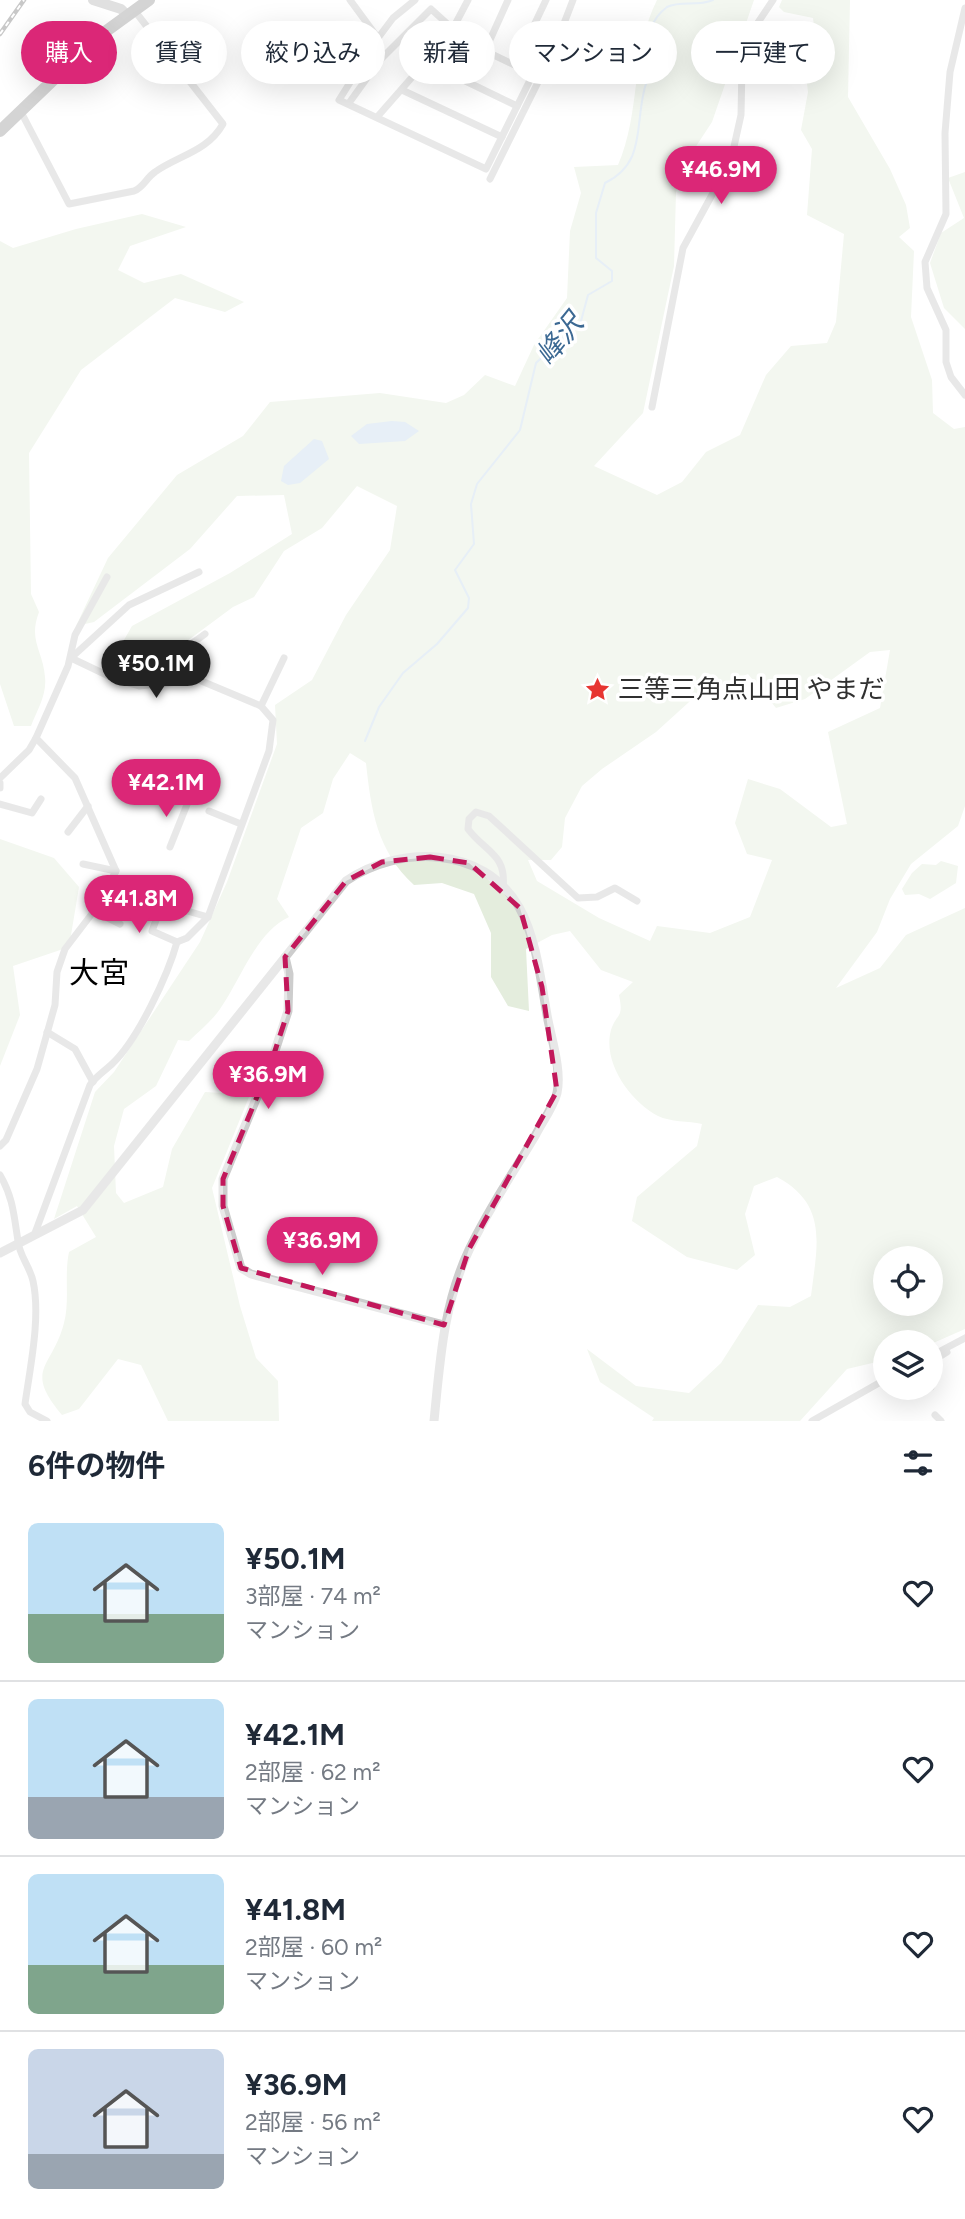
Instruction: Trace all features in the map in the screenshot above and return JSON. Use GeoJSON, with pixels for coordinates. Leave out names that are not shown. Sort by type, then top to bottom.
{"type":"FeatureCollection","features":[{"type":"Feature","properties":{"kind":"highway"},"geometry":{"type":"LineString","coordinates":[[0,131],[98,37],[149,0]]}},
{"type":"Feature","properties":{"kind":"main road"},"geometry":{"type":"LineString","coordinates":[[93,0],[130,12]]}},
{"type":"Feature","properties":{"kind":"street"},"geometry":{"type":"LineString","coordinates":[[349,0],[365,21]]}},
{"type":"Feature","properties":{"kind":"street"},"geometry":{"type":"LineString","coordinates":[[385,29],[393,18],[415,0]]}},
{"type":"Feature","properties":{"kind":"street"},"geometry":{"type":"LineString","coordinates":[[457,21],[468,0]]}},
{"type":"Feature","properties":{"kind":"street"},"geometry":{"type":"LineString","coordinates":[[495,29],[508,0]]}},
{"type":"Feature","properties":{"kind":"street"},"geometry":{"type":"LineString","coordinates":[[536,21],[546,0]]}},
{"type":"Feature","properties":{"kind":"street"},"geometry":{"type":"LineString","coordinates":[[490,179],[553,52],[573,0]]}},
{"type":"Feature","properties":{"kind":"street"},"geometry":{"type":"LineString","coordinates":[[652,407],[683,248],[731,160],[741,115],[742,65],[746,49],[755,27],[773,0]]}},
{"type":"Feature","properties":{"kind":"street"},"geometry":{"type":"LineString","coordinates":[[963,0],[965,7],[950,72],[945,145],[946,214],[925,262],[928,288],[946,330],[946,362],[951,377],[965,395]]}},
{"type":"Feature","properties":{"kind":"street"},"geometry":{"type":"LineString","coordinates":[[419,21],[431,9],[442,21]]}},
{"type":"Feature","properties":{"kind":"street"},"geometry":{"type":"LineString","coordinates":[[22,112],[69,204],[142,188],[152,174],[198,151],[223,124],[130,12]]}},
{"type":"Feature","properties":{"kind":"street"},"geometry":{"type":"LineString","coordinates":[[349,103],[380,60],[399,41]]}},
{"type":"Feature","properties":{"kind":"street"},"geometry":{"type":"LineString","coordinates":[[349,84],[339,100],[486,169],[528,84]]}},
{"type":"Feature","properties":{"kind":"street"},"geometry":{"type":"LineString","coordinates":[[378,116],[407,84]]}},
{"type":"Feature","properties":{"kind":"street"},"geometry":{"type":"LineString","coordinates":[[472,84],[517,106]]}},
{"type":"Feature","properties":{"kind":"street"},"geometry":{"type":"LineString","coordinates":[[402,90],[502,137]]}},
{"type":"Feature","properties":{"kind":"street"},"geometry":{"type":"LineString","coordinates":[[71,658],[129,605],[199,572]]}},
{"type":"Feature","properties":{"kind":"street"},"geometry":{"type":"LineString","coordinates":[[0,783],[36,738],[71,658],[75,635],[107,577]]}},
{"type":"Feature","properties":{"kind":"street"},"geometry":{"type":"LineString","coordinates":[[115,679],[181,653],[205,634]]}},
{"type":"Feature","properties":{"kind":"street"},"geometry":{"type":"LineString","coordinates":[[35,1233],[93,1082],[127,1045],[157,993],[177,942],[203,925],[208,917],[269,751],[273,720],[261,706],[199,680],[151,686],[115,679],[71,658]]}},
{"type":"Feature","properties":{"kind":"street"},"geometry":{"type":"LineString","coordinates":[[261,706],[284,659]]}},
{"type":"Feature","properties":{"kind":"street"},"geometry":{"type":"LineString","coordinates":[[0,1146],[6,1140],[29,1091],[55,1005],[57,972],[65,949],[94,911],[116,871],[75,778],[36,738]]}},
{"type":"Feature","properties":{"kind":"street"},"geometry":{"type":"LineString","coordinates":[[0,804],[32,813],[41,799]]}},
{"type":"Feature","properties":{"kind":"street"},"geometry":{"type":"LineString","coordinates":[[170,847],[188,802]]}},
{"type":"Feature","properties":{"kind":"street"},"geometry":{"type":"LineString","coordinates":[[68,832],[88,806]]}},
{"type":"Feature","properties":{"kind":"street"},"geometry":{"type":"LineString","coordinates":[[209,811],[242,824]]}},
{"type":"Feature","properties":{"kind":"street"},"geometry":{"type":"LineString","coordinates":[[503,888],[505,874],[500,860],[468,829],[469,819],[477,812],[489,816],[578,898],[597,897],[615,888],[637,901]]}},
{"type":"Feature","properties":{"kind":"street"},"geometry":{"type":"LineString","coordinates":[[0,1253],[83,1210],[346,881],[364,869],[402,857],[451,859],[469,863],[503,888],[520,908],[530,940],[554,1054],[557,1091],[469,1249],[453,1286],[444,1325],[435,1421]]}},
{"type":"Feature","properties":{"kind":"street"},"geometry":{"type":"LineString","coordinates":[[83,864],[116,871]]}},
{"type":"Feature","properties":{"kind":"street"},"geometry":{"type":"LineString","coordinates":[[108,888],[208,917]]}},
{"type":"Feature","properties":{"kind":"street"},"geometry":{"type":"LineString","coordinates":[[162,904],[152,931],[177,942]]}},
{"type":"Feature","properties":{"kind":"street"},"geometry":{"type":"LineString","coordinates":[[94,911],[120,924]]}},
{"type":"Feature","properties":{"kind":"street"},"geometry":{"type":"LineString","coordinates":[[285,957],[289,974],[288,1011],[271,1063],[223,1179],[223,1206],[241,1268],[251,1274],[444,1325]]}},
{"type":"Feature","properties":{"kind":"street"},"geometry":{"type":"LineString","coordinates":[[47,1031],[75,1049],[93,1082]]}},
{"type":"Feature","properties":{"kind":"street"},"geometry":{"type":"LineString","coordinates":[[0,1175],[16,1212],[18,1244],[30,1270],[34,1290],[33,1347],[26,1404],[30,1412],[47,1421]]}},
{"type":"Feature","properties":{"kind":"street"},"geometry":{"type":"LineString","coordinates":[[943,1350],[965,1338]]}},
{"type":"Feature","properties":{"kind":"street"},"geometry":{"type":"LineString","coordinates":[[943,1355],[947,1353],[947,1348]]}},
{"type":"Feature","properties":{"kind":"street"},"geometry":{"type":"LineString","coordinates":[[812,1421],[873,1386]]}},
{"type":"Feature","properties":{"kind":"highlighted area"},"geometry":{"type":"Polygon","coordinates":[[[430,857],[469,863],[520,908],[542,987],[557,1091],[469,1249],[444,1325],[241,1268],[223,1206],[223,1179],[271,1063],[288,1011],[285,957],[346,881],[382,862],[430,857]]]}},
{"type":"Feature","properties":{"kind":"green space"},"geometry":{"type":"Polygon","coordinates":[[[657,0],[754,0],[747,21],[691,21],[691,84],[725,84],[712,122],[687,160],[676,192],[674,266],[643,413],[594,466],[657,495],[682,482],[706,452],[740,435],[766,375],[791,346],[827,343],[836,322],[844,234],[807,215],[812,149],[801,130],[807,84],[835,84],[835,21],[813,21],[813,18],[784,12],[779,7],[782,0],[850,0],[848,97],[890,169],[906,205],[910,228],[899,237],[914,251],[911,317],[932,380],[933,413],[954,429],[965,427],[965,806],[958,826],[911,864],[890,899],[877,932],[836,988],[880,968],[906,935],[965,908],[965,1329],[943,1339],[943,1330],[873,1330],[873,1363],[847,1369],[800,1421],[652,1421],[654,1418],[600,1382],[587,1349],[636,1386],[689,1393],[721,1363],[758,1305],[790,1307],[811,1296],[817,1244],[812,1214],[805,1200],[794,1188],[777,1177],[754,1186],[745,1214],[755,1255],[737,1270],[687,1257],[632,1221],[637,1197],[697,1146],[702,1124],[668,1119],[648,1110],[629,1091],[615,1068],[609,1043],[611,1030],[620,1012],[619,995],[633,982],[601,970],[570,931],[552,935],[526,949],[529,1011],[508,1006],[491,977],[491,933],[474,894],[442,883],[414,885],[402,872],[378,829],[370,797],[366,763],[350,753],[333,779],[323,813],[301,828],[277,899],[289,917],[277,924],[258,945],[213,1018],[189,1041],[178,1040],[156,1086],[124,1109],[114,1146],[116,1193],[124,1203],[163,1187],[172,1149],[205,1092],[222,1093],[258,1050],[258,1065],[249,1097],[212,1188],[240,1306],[256,1358],[278,1381],[279,1421],[168,1421],[141,1365],[118,1359],[79,1409],[62,1415],[50,1399],[42,1377],[64,1323],[69,1252],[96,1237],[77,1206],[54,1219],[95,1092],[114,1072],[200,942],[227,882],[277,744],[275,705],[312,680],[346,615],[390,550],[397,506],[357,486],[322,528],[284,551],[254,597],[233,607],[179,647],[147,657],[124,640],[132,626],[230,573],[292,534],[284,495],[237,496],[190,549],[94,622],[76,626],[108,558],[177,475],[243,436],[270,402],[380,393],[446,403],[464,395],[485,375],[515,386],[534,345],[567,298],[570,231],[581,193],[574,167],[618,165],[630,124],[636,84],[677,84],[677,21],[649,21],[657,0]],[[890,650],[870,652],[805,699],[776,708],[748,674],[699,693],[656,732],[582,786],[565,818],[562,847],[551,860],[528,860],[537,881],[599,918],[650,941],[657,926],[710,933],[750,917],[772,860],[747,854],[735,823],[748,779],[780,789],[831,827],[847,824],[828,732],[880,708],[890,650]]]}},
{"type":"Feature","properties":{"kind":"green space"},"geometry":{"type":"Polygon","coordinates":[[[965,172],[965,329],[944,308],[930,263],[941,233],[964,218],[948,178],[965,172]]]}},
{"type":"Feature","properties":{"kind":"green space"},"geometry":{"type":"Polygon","coordinates":[[[142,214],[186,227],[130,246],[118,270],[144,283],[181,274],[244,302],[225,312],[175,298],[81,370],[29,453],[31,594],[39,612],[35,631],[45,684],[31,726],[14,726],[0,684],[0,241],[13,248],[76,229],[142,214]]]}},
{"type":"Feature","properties":{"kind":"green space"},"geometry":{"type":"Polygon","coordinates":[[[0,839],[54,858],[79,887],[69,947],[13,966],[20,1015],[0,1066],[0,839]]]}},
{"type":"Feature","properties":{"kind":"green space"},"geometry":{"type":"Polygon","coordinates":[[[941,861],[958,866],[956,883],[930,899],[919,894],[905,895],[902,889],[912,873],[922,864],[936,865],[941,861]]]}},
{"type":"Feature","properties":{"kind":"water"},"geometry":{"type":"Polygon","coordinates":[[[405,422],[419,431],[405,441],[359,444],[351,436],[367,424],[405,422]]]}},
{"type":"Feature","properties":{"kind":"water"},"geometry":{"type":"Polygon","coordinates":[[[314,439],[322,441],[329,459],[300,483],[288,485],[281,481],[284,466],[314,439]]]}},
{"type":"Feature","properties":{"kind":"waterway","name":"峰沢"},"geometry":{"type":"LineString","coordinates":[[365,741],[379,707],[403,673],[437,644],[468,608],[469,598],[455,570],[474,544],[471,504],[477,484],[520,430],[536,363],[581,321],[588,295],[612,281],[612,271],[596,258],[596,213],[605,183],[618,175],[633,155],[644,91],[652,64],[653,25],[667,7],[713,0]]}},
{"type":"Feature","properties":{"kind":"railway"},"geometry":{"type":"LineString","coordinates":[[0,34],[24,0]]}},
{"type":"Feature","properties":{"kind":"place","name":"三等三角点山田 やまだ"},"geometry":{"type":"Point","coordinates":[598,689]}},
{"type":"Feature","properties":{"kind":"district","name":"大宮"},"geometry":{"type":"Point","coordinates":[99,973]}}]}
